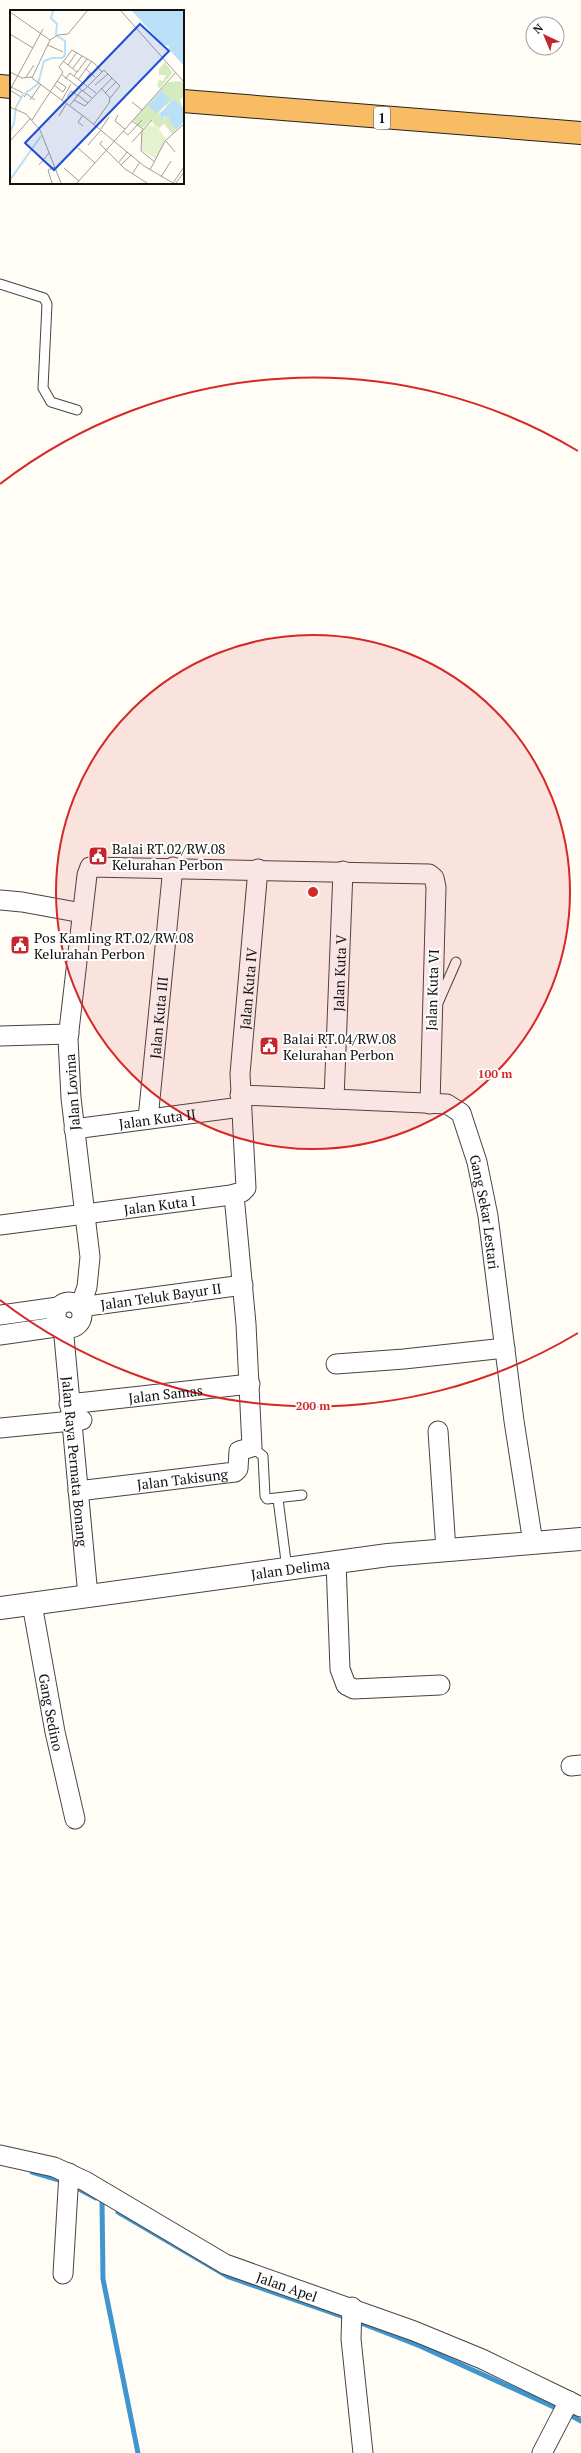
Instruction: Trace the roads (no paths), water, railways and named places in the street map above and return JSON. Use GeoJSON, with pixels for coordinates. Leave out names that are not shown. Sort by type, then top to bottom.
{"type":"FeatureCollection","features":[{"type":"Feature","properties":{"kind":"highway"},"geometry":{"type":"LineString","coordinates":[[0,86],[10,87]]}},
{"type":"Feature","properties":{"kind":"highway","name":"1"},"geometry":{"type":"LineString","coordinates":[[184,101],[581,132]]}},
{"type":"Feature","properties":{"kind":"street","name":"Jalan Lovina"},"geometry":{"type":"LineString","coordinates":[[75,1320],[87,1287],[90,1268],[86,1214],[74,1129],[69,1034],[88,869],[94,866],[173,867]]}},
{"type":"Feature","properties":{"kind":"street"},"geometry":{"type":"LineString","coordinates":[[173,867],[344,871]]}},
{"type":"Feature","properties":{"kind":"street","name":"Jalan Kuta III"},"geometry":{"type":"LineString","coordinates":[[148,1119],[173,867]]}},
{"type":"Feature","properties":{"kind":"street","name":"Jalan Kuta IV"},"geometry":{"type":"LineString","coordinates":[[234,1194],[242,1192],[247,1185],[241,1101],[242,1038],[258,869]]}},
{"type":"Feature","properties":{"kind":"street","name":"Jalan Kuta VI"},"geometry":{"type":"LineString","coordinates":[[344,871],[424,872],[433,877],[436,887],[431,1021],[430,1104]]}},
{"type":"Feature","properties":{"kind":"street","name":"Jalan Kuta V"},"geometry":{"type":"LineString","coordinates":[[334,1099],[344,871]]}},
{"type":"Feature","properties":{"kind":"street"},"geometry":{"type":"LineString","coordinates":[[0,900],[22,902],[82,913]]}},
{"type":"Feature","properties":{"kind":"street"},"geometry":{"type":"LineString","coordinates":[[0,1036],[69,1034]]}},
{"type":"Feature","properties":{"kind":"street","name":"Jalan Kuta II"},"geometry":{"type":"LineString","coordinates":[[74,1129],[148,1119],[241,1101],[334,1099]]}},
{"type":"Feature","properties":{"kind":"street","name":"Gang Sekar Lestari"},"geometry":{"type":"LineString","coordinates":[[334,1099],[447,1104],[459,1110],[470,1135],[488,1216],[533,1543]]}},
{"type":"Feature","properties":{"kind":"street"},"geometry":{"type":"LineString","coordinates":[[234,1194],[244,1292],[250,1384],[252,1447]]}},
{"type":"Feature","properties":{"kind":"street","name":"Jalan Kuta I"},"geometry":{"type":"LineString","coordinates":[[0,1225],[234,1194]]}},
{"type":"Feature","properties":{"kind":"street","name":"Jalan Teluk Bayur II"},"geometry":{"type":"LineString","coordinates":[[0,1335],[75,1320],[244,1292]]}},
{"type":"Feature","properties":{"kind":"street"},"geometry":{"type":"LineString","coordinates":[[0,1315],[58,1307],[56,1316],[75,1320]]}},
{"type":"Feature","properties":{"kind":"street","name":"Jalan Raya Permata Bonang"},"geometry":{"type":"LineString","coordinates":[[75,1320],[76,1412],[94,1595]]}},
{"type":"Feature","properties":{"kind":"street"},"geometry":{"type":"LineString","coordinates":[[336,1364],[459,1354],[505,1348]]}},
{"type":"Feature","properties":{"kind":"street","name":"Jalan Samas"},"geometry":{"type":"LineString","coordinates":[[0,1428],[76,1412],[250,1384]]}},
{"type":"Feature","properties":{"kind":"street"},"geometry":{"type":"LineString","coordinates":[[438,1431],[446,1550]]}},
{"type":"Feature","properties":{"kind":"street","name":"Jalan Takisung"},"geometry":{"type":"LineString","coordinates":[[84,1490],[235,1472],[238,1469],[239,1451],[252,1447]]}},
{"type":"Feature","properties":{"kind":"street","name":"Jalan Delima"},"geometry":{"type":"LineString","coordinates":[[0,1608],[336,1562],[446,1550],[581,1539]]}},
{"type":"Feature","properties":{"kind":"street"},"geometry":{"type":"LineString","coordinates":[[336,1562],[340,1669],[346,1685],[354,1689],[440,1685]]}},
{"type":"Feature","properties":{"kind":"street","name":"Gang Sedino"},"geometry":{"type":"LineString","coordinates":[[32,1604],[54,1726],[75,1819]]}},
{"type":"Feature","properties":{"kind":"street","name":"Jalan Apel"},"geometry":{"type":"LineString","coordinates":[[0,2155],[41,2163],[69,2173],[101,2189],[225,2264],[263,2280],[352,2307],[482,2359],[575,2404]]}},
{"type":"Feature","properties":{"kind":"street"},"geometry":{"type":"LineString","coordinates":[[63,2274],[69,2173]]}},
{"type":"Feature","properties":{"kind":"street"},"geometry":{"type":"LineString","coordinates":[[352,2307],[351,2339],[363,2453]]}},
{"type":"Feature","properties":{"kind":"street"},"geometry":{"type":"LineString","coordinates":[[542,2453],[575,2404]]}},
{"type":"Feature","properties":{"kind":"lane"},"geometry":{"type":"LineString","coordinates":[[0,284],[44,298],[47,304],[43,388],[51,402],[77,410]]}},
{"type":"Feature","properties":{"kind":"lane"},"geometry":{"type":"LineString","coordinates":[[431,1021],[456,962]]}},
{"type":"Feature","properties":{"kind":"lane"},"geometry":{"type":"LineString","coordinates":[[252,1447],[263,1456],[266,1497],[269,1500],[302,1495]]}},
{"type":"Feature","properties":{"kind":"lane"},"geometry":{"type":"LineString","coordinates":[[278,1499],[287,1569]]}},
{"type":"Feature","properties":{"kind":"waterway"},"geometry":{"type":"LineString","coordinates":[[32,2172],[59,2180]]}},
{"type":"Feature","properties":{"kind":"waterway"},"geometry":{"type":"LineString","coordinates":[[77,2188],[96,2198]]}},
{"type":"Feature","properties":{"kind":"waterway"},"geometry":{"type":"LineString","coordinates":[[102,2201],[103,2279],[138,2453]]}},
{"type":"Feature","properties":{"kind":"waterway"},"geometry":{"type":"LineString","coordinates":[[118,2212],[229,2277],[344,2317]]}},
{"type":"Feature","properties":{"kind":"waterway"},"geometry":{"type":"LineString","coordinates":[[356,2321],[420,2346],[556,2408]]}},
{"type":"Feature","properties":{"kind":"waterway"},"geometry":{"type":"LineString","coordinates":[[570,2415],[581,2421]]}},
{"type":"Feature","properties":{"kind":"place","name":"Balai RT.02/RW.08 Kelurahan Perbon"},"geometry":{"type":"Point","coordinates":[98,856]}},
{"type":"Feature","properties":{"kind":"place","name":"Pos Kamling RT.02/RW.08 Kelurahan Perbon"},"geometry":{"type":"Point","coordinates":[20,945]}},
{"type":"Feature","properties":{"kind":"place","name":"Balai RT.04/RW.08 Kelurahan Perbon"},"geometry":{"type":"Point","coordinates":[269,1046]}}]}
